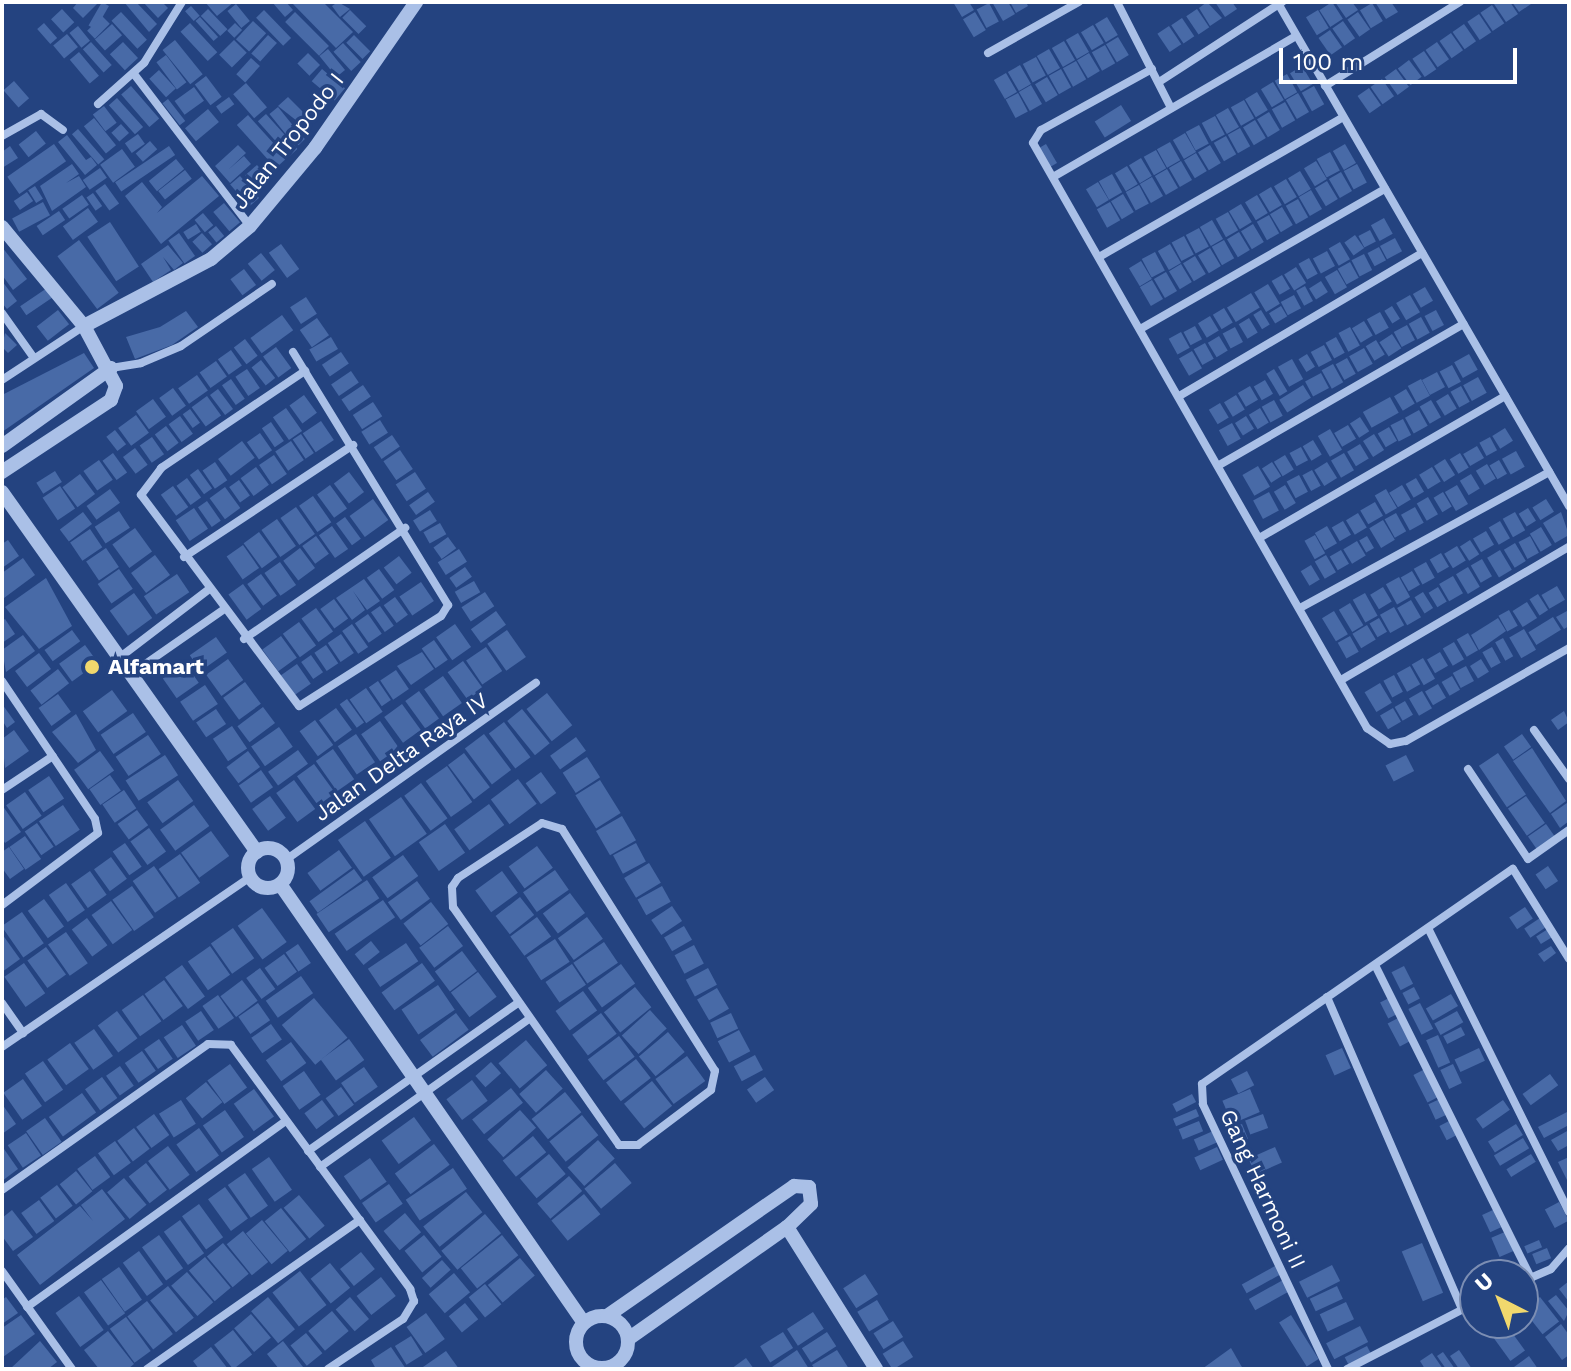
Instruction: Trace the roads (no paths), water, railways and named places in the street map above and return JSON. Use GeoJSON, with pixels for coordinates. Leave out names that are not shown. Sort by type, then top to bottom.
{"type":"FeatureCollection","features":[{"type":"Feature","properties":{"kind":"street"},"geometry":{"type":"LineString","coordinates":[[98,104],[134,74],[182,2]]}},
{"type":"Feature","properties":{"kind":"street","name":"Jalan Tropodo I"},"geometry":{"type":"LineString","coordinates":[[84,326],[211,259],[250,226],[315,148],[416,2]]}},
{"type":"Feature","properties":{"kind":"street"},"geometry":{"type":"LineString","coordinates":[[988,53],[1079,2]]}},
{"type":"Feature","properties":{"kind":"street"},"geometry":{"type":"LineString","coordinates":[[1117,2],[1171,108]]}},
{"type":"Feature","properties":{"kind":"street"},"geometry":{"type":"LineString","coordinates":[[1325,86],[1460,2]]}},
{"type":"Feature","properties":{"kind":"street"},"geometry":{"type":"LineString","coordinates":[[1159,82],[1281,3],[1296,36],[1569,506]]}},
{"type":"Feature","properties":{"kind":"street"},"geometry":{"type":"LineString","coordinates":[[1053,177],[1296,36]]}},
{"type":"Feature","properties":{"kind":"street"},"geometry":{"type":"LineString","coordinates":[[1152,69],[1041,130],[1033,143],[1221,464],[1367,728],[1390,744],[1437,724],[1569,648]]}},
{"type":"Feature","properties":{"kind":"street"},"geometry":{"type":"LineString","coordinates":[[134,74],[250,226]]}},
{"type":"Feature","properties":{"kind":"street"},"geometry":{"type":"LineString","coordinates":[[2,136],[41,114],[63,130]]}},
{"type":"Feature","properties":{"kind":"street"},"geometry":{"type":"LineString","coordinates":[[1099,257],[1343,117]]}},
{"type":"Feature","properties":{"kind":"street"},"geometry":{"type":"LineString","coordinates":[[1142,328],[1385,189]]}},
{"type":"Feature","properties":{"kind":"street"},"geometry":{"type":"LineString","coordinates":[[2,227],[84,326],[111,368],[116,386],[111,400],[2,472]]}},
{"type":"Feature","properties":{"kind":"street"},"geometry":{"type":"LineString","coordinates":[[1181,395],[1422,253]]}},
{"type":"Feature","properties":{"kind":"street"},"geometry":{"type":"LineString","coordinates":[[2,446],[111,368],[141,363],[181,346],[272,284]]}},
{"type":"Feature","properties":{"kind":"street"},"geometry":{"type":"LineString","coordinates":[[2,313],[34,358]]}},
{"type":"Feature","properties":{"kind":"street"},"geometry":{"type":"LineString","coordinates":[[1221,464],[1463,324]]}},
{"type":"Feature","properties":{"kind":"street"},"geometry":{"type":"LineString","coordinates":[[2,380],[84,326]]}},
{"type":"Feature","properties":{"kind":"street"},"geometry":{"type":"LineString","coordinates":[[293,352],[353,445],[447,597],[441,616],[299,706],[244,639],[141,498],[143,486],[305,371]]}},
{"type":"Feature","properties":{"kind":"street"},"geometry":{"type":"LineString","coordinates":[[1261,537],[1505,396]]}},
{"type":"Feature","properties":{"kind":"street"},"geometry":{"type":"LineString","coordinates":[[184,557],[353,445]]}},
{"type":"Feature","properties":{"kind":"street"},"geometry":{"type":"LineString","coordinates":[[1300,608],[1549,472]]}},
{"type":"Feature","properties":{"kind":"street"},"geometry":{"type":"LineString","coordinates":[[2,492],[257,852]]}},
{"type":"Feature","properties":{"kind":"street"},"geometry":{"type":"LineString","coordinates":[[244,639],[405,528]]}},
{"type":"Feature","properties":{"kind":"street"},"geometry":{"type":"LineString","coordinates":[[1341,680],[1569,547]]}},
{"type":"Feature","properties":{"kind":"street"},"geometry":{"type":"LineString","coordinates":[[119,658],[208,590]]}},
{"type":"Feature","properties":{"kind":"street"},"geometry":{"type":"LineString","coordinates":[[131,674],[223,610]]}},
{"type":"Feature","properties":{"kind":"street"},"geometry":{"type":"LineString","coordinates":[[2,681],[95,819],[98,833],[2,905]]}},
{"type":"Feature","properties":{"kind":"street","name":"Jalan Delta Raya IV"},"geometry":{"type":"LineString","coordinates":[[287,859],[536,683]]}},
{"type":"Feature","properties":{"kind":"street"},"geometry":{"type":"LineString","coordinates":[[1534,730],[1569,779]]}},
{"type":"Feature","properties":{"kind":"street"},"geometry":{"type":"LineString","coordinates":[[2,790],[53,756]]}},
{"type":"Feature","properties":{"kind":"street"},"geometry":{"type":"LineString","coordinates":[[1468,769],[1528,859],[1569,830]]}},
{"type":"Feature","properties":{"kind":"street"},"geometry":{"type":"LineString","coordinates":[[550,822],[562,829],[707,1057],[715,1071],[715,1083],[638,1145],[625,1147],[518,1003],[453,907],[452,887],[458,878],[550,822]]}},
{"type":"Feature","properties":{"kind":"street"},"geometry":{"type":"LineString","coordinates":[[270,848],[287,859],[288,873],[280,884],[260,887],[250,877],[249,863],[257,852],[270,848]]}},
{"type":"Feature","properties":{"kind":"street","name":"Gang Harmoni II"},"geometry":{"type":"LineString","coordinates":[[1328,1369],[1200,1094],[1207,1077],[1513,869],[1569,959]]}},
{"type":"Feature","properties":{"kind":"street"},"geometry":{"type":"LineString","coordinates":[[2,1047],[250,877]]}},
{"type":"Feature","properties":{"kind":"street"},"geometry":{"type":"LineString","coordinates":[[280,884],[584,1323]]}},
{"type":"Feature","properties":{"kind":"street"},"geometry":{"type":"LineString","coordinates":[[1428,928],[1569,1212]]}},
{"type":"Feature","properties":{"kind":"street"},"geometry":{"type":"LineString","coordinates":[[1375,965],[1517,1259]]}},
{"type":"Feature","properties":{"kind":"street"},"geometry":{"type":"LineString","coordinates":[[1327,997],[1459,1302]]}},
{"type":"Feature","properties":{"kind":"street"},"geometry":{"type":"LineString","coordinates":[[2,1003],[23,1033]]}},
{"type":"Feature","properties":{"kind":"street"},"geometry":{"type":"LineString","coordinates":[[308,1151],[518,1003]]}},
{"type":"Feature","properties":{"kind":"street"},"geometry":{"type":"LineString","coordinates":[[320,1167],[529,1019]]}},
{"type":"Feature","properties":{"kind":"street"},"geometry":{"type":"LineString","coordinates":[[2,1190],[216,1041],[231,1045],[360,1220],[414,1301],[403,1319],[328,1369]]}},
{"type":"Feature","properties":{"kind":"street"},"geometry":{"type":"LineString","coordinates":[[27,1307],[286,1121]]}},
{"type":"Feature","properties":{"kind":"street"},"geometry":{"type":"LineString","coordinates":[[584,1323],[607,1316],[794,1186],[803,1184],[814,1198],[787,1227],[628,1339]]}},
{"type":"Feature","properties":{"kind":"street"},"geometry":{"type":"LineString","coordinates":[[147,1369],[360,1220]]}},
{"type":"Feature","properties":{"kind":"street"},"geometry":{"type":"LineString","coordinates":[[787,1227],[876,1369]]}},
{"type":"Feature","properties":{"kind":"street"},"geometry":{"type":"LineString","coordinates":[[1539,1274],[1551,1269],[1569,1248]]}},
{"type":"Feature","properties":{"kind":"street"},"geometry":{"type":"LineString","coordinates":[[2,1271],[72,1369]]}},
{"type":"Feature","properties":{"kind":"street"},"geometry":{"type":"LineString","coordinates":[[1347,1369],[1459,1311]]}},
{"type":"Feature","properties":{"kind":"street"},"geometry":{"type":"LineString","coordinates":[[584,1323],[575,1345],[581,1364],[596,1368],[612,1367],[624,1355],[628,1339],[621,1324],[607,1316]]}},
{"type":"Feature","properties":{"kind":"place","name":"Alfamart"},"geometry":{"type":"Point","coordinates":[92,667]}}]}
